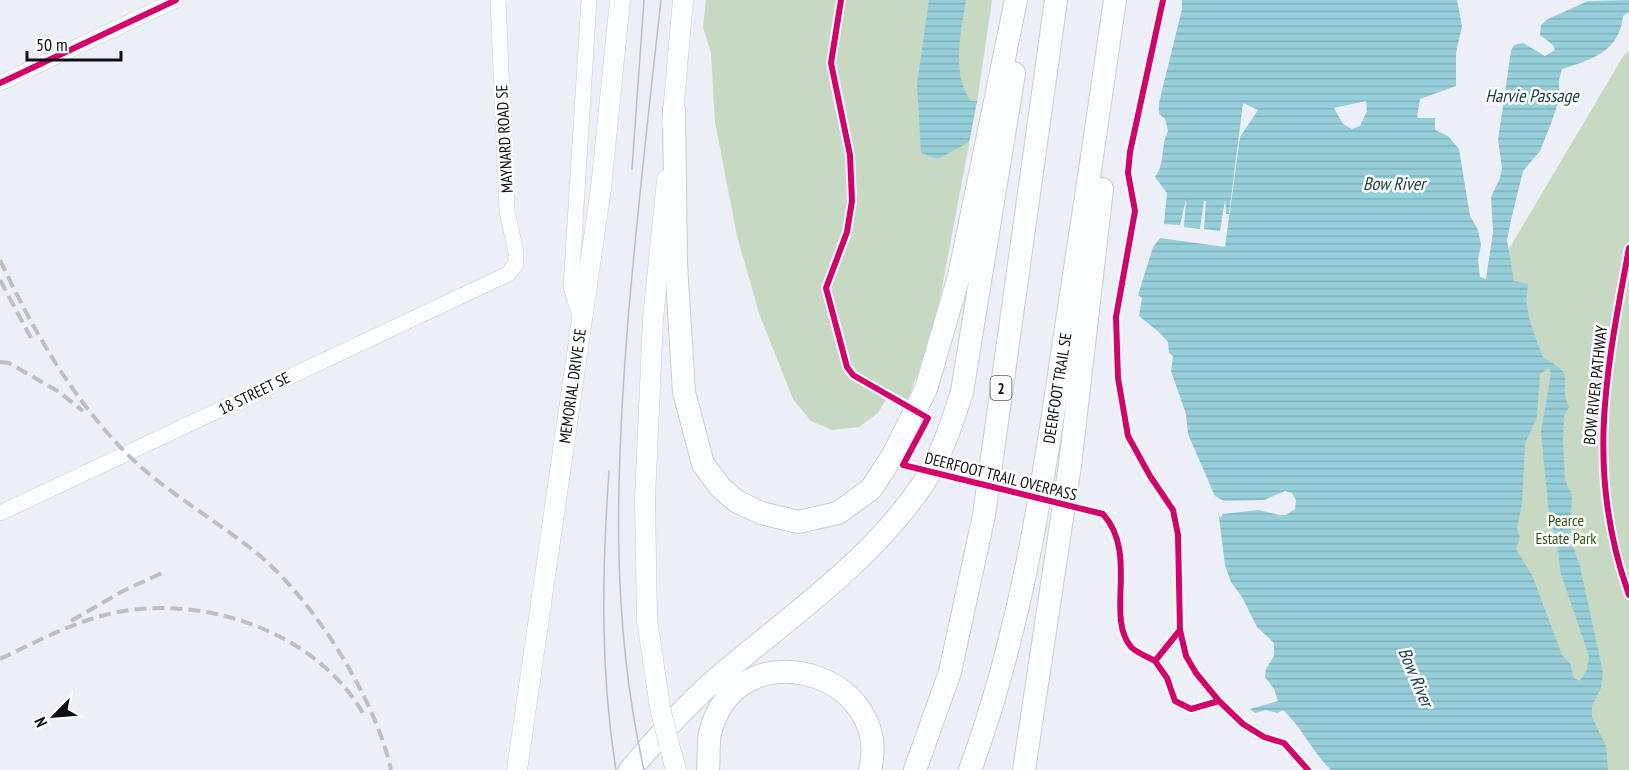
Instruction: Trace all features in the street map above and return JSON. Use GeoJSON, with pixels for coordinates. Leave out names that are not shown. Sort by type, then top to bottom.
{"type":"FeatureCollection","features":[{"type":"Feature","properties":{"kind":"highway"},"geometry":{"type":"LineString","coordinates":[[674,109],[676,264],[684,392],[703,464],[720,487],[736,501],[760,513],[798,522],[838,513],[871,489],[893,455],[926,388],[959,276],[979,166],[1016,0]]}},
{"type":"Feature","properties":{"kind":"highway"},"geometry":{"type":"LineString","coordinates":[[630,770],[674,720],[712,682],[859,559],[887,531],[925,482],[948,433],[962,392],[1025,0]]}},
{"type":"Feature","properties":{"kind":"highway","name":"2"},"geometry":{"type":"LineString","coordinates":[[915,770],[950,672],[984,515],[1056,0]]}},
{"type":"Feature","properties":{"kind":"highway"},"geometry":{"type":"LineString","coordinates":[[1024,770],[1070,465],[1110,120],[1115,5]]}},
{"type":"Feature","properties":{"kind":"highway","name":"DEERFOOT TRAIL SE"},"geometry":{"type":"LineString","coordinates":[[970,770],[1000,681],[1046,468],[1115,5]]}},
{"type":"Feature","properties":{"kind":"highway"},"geometry":{"type":"LineString","coordinates":[[708,770],[710,734],[722,704],[734,690],[759,676],[789,670],[803,672],[830,682],[858,707],[869,733],[870,770]]}},
{"type":"Feature","properties":{"kind":"main road","name":"MEMORIAL DRIVE SE"},"geometry":{"type":"LineString","coordinates":[[517,770],[601,188],[620,0]]}},
{"type":"Feature","properties":{"kind":"main road"},"geometry":{"type":"LineString","coordinates":[[676,770],[660,706],[647,620],[645,498],[653,319],[683,0]]}},
{"type":"Feature","properties":{"kind":"street"},"geometry":{"type":"LineString","coordinates":[[0,82],[176,0]]}},
{"type":"Feature","properties":{"kind":"street","name":"MAYNARD ROAD SE"},"geometry":{"type":"LineString","coordinates":[[498,0],[507,211],[516,252],[516,264],[508,274]]}},
{"type":"Feature","properties":{"kind":"street"},"geometry":{"type":"LineString","coordinates":[[582,321],[571,287],[589,0]]}},
{"type":"Feature","properties":{"kind":"street","name":"18 STREET SE"},"geometry":{"type":"LineString","coordinates":[[0,513],[508,274]]}},
{"type":"Feature","properties":{"kind":"green space"},"geometry":{"type":"Polygon","coordinates":[[[706,0],[992,0],[978,96],[935,325],[908,400],[891,391],[878,413],[859,427],[832,430],[811,421],[793,399],[760,316],[737,236],[715,122],[711,53],[703,27],[706,0]]]}},
{"type":"Feature","properties":{"kind":"green space","name":"Pearce Estate Park"},"geometry":{"type":"Polygon","coordinates":[[[1629,51],[1629,770],[1607,770],[1502,539],[1500,264],[1624,55],[1629,51]]]}},
{"type":"Feature","properties":{"kind":"water"},"geometry":{"type":"Polygon","coordinates":[[[929,0],[966,0],[960,39],[959,66],[965,90],[971,101],[977,101],[969,142],[938,159],[921,153],[917,84],[929,0]]]}},
{"type":"Feature","properties":{"kind":"water"},"geometry":{"type":"Polygon","coordinates":[[[1182,0],[1457,0],[1462,26],[1456,53],[1456,86],[1420,99],[1417,118],[1435,118],[1435,130],[1448,136],[1459,149],[1470,216],[1478,230],[1481,245],[1478,260],[1480,277],[1486,279],[1493,232],[1491,197],[1502,168],[1498,140],[1511,51],[1514,45],[1523,43],[1545,56],[1555,50],[1553,45],[1540,35],[1541,25],[1548,19],[1588,1],[1629,0],[1629,12],[1623,16],[1621,28],[1610,46],[1594,57],[1562,69],[1559,80],[1559,100],[1540,151],[1523,171],[1507,240],[1514,281],[1528,284],[1526,301],[1530,322],[1543,358],[1561,370],[1565,379],[1569,407],[1564,416],[1563,441],[1565,480],[1572,495],[1570,538],[1580,566],[1603,673],[1601,688],[1592,706],[1592,717],[1606,746],[1608,770],[1331,770],[1283,710],[1277,713],[1266,710],[1255,713],[1250,709],[1278,701],[1274,689],[1265,677],[1266,669],[1274,656],[1274,643],[1257,627],[1242,597],[1231,582],[1225,565],[1217,501],[1188,434],[1186,414],[1171,371],[1173,356],[1169,353],[1168,342],[1139,316],[1142,298],[1138,295],[1153,247],[1160,238],[1225,247],[1240,137],[1258,110],[1243,103],[1229,214],[1226,214],[1225,200],[1220,231],[1204,229],[1206,201],[1204,201],[1200,229],[1184,227],[1186,199],[1180,225],[1164,224],[1167,193],[1155,177],[1161,166],[1168,131],[1165,119],[1159,114],[1159,103],[1182,9],[1182,0]],[[1366,101],[1334,108],[1343,124],[1352,129],[1360,126],[1367,111],[1366,101]],[[1549,368],[1540,374],[1537,417],[1525,444],[1522,504],[1517,529],[1520,537],[1516,549],[1532,575],[1562,655],[1570,663],[1574,678],[1580,681],[1587,669],[1589,656],[1561,574],[1556,539],[1549,514],[1541,432],[1551,373],[1549,368]]]}},
{"type":"Feature","properties":{"kind":"pier"},"geometry":{"type":"Polygon","coordinates":[[[1285,491],[1292,493],[1296,500],[1295,509],[1286,515],[1258,510],[1223,514],[1220,518],[1213,495],[1224,501],[1264,500],[1285,491]]]}},
{"type":"Feature","properties":{"kind":"tram line"},"geometry":{"type":"LineString","coordinates":[[632,169],[644,0]]}},
{"type":"Feature","properties":{"kind":"tram line"},"geometry":{"type":"LineString","coordinates":[[644,770],[625,657],[621,601],[619,490],[628,320],[661,0]]}},
{"type":"Feature","properties":{"kind":"tram line"},"geometry":{"type":"LineString","coordinates":[[609,471],[604,621],[607,696],[616,770]]}},
{"type":"Feature","properties":{"kind":"railway"},"geometry":{"type":"LineString","coordinates":[[0,260],[55,362],[106,432],[155,479],[272,566],[316,618],[355,679],[383,741],[391,770]]}},
{"type":"Feature","properties":{"kind":"railway"},"geometry":{"type":"LineString","coordinates":[[0,280],[31,338]]}},
{"type":"Feature","properties":{"kind":"railway"},"geometry":{"type":"LineString","coordinates":[[0,362],[9,363],[59,392],[83,411]]}},
{"type":"Feature","properties":{"kind":"railway"},"geometry":{"type":"LineString","coordinates":[[71,621],[123,591],[162,573]]}},
{"type":"Feature","properties":{"kind":"railway"},"geometry":{"type":"LineString","coordinates":[[0,659],[65,629],[105,615],[141,609],[178,609],[215,614],[252,624],[286,640],[317,661],[344,687],[365,717]]}},
{"type":"Feature","properties":{"kind":"cycle path"},"geometry":{"type":"LineString","coordinates":[[0,83],[176,0]]}},
{"type":"Feature","properties":{"kind":"cycle path","name":"DEERFOOT TRAIL OVERPASS"},"geometry":{"type":"LineString","coordinates":[[841,0],[831,63],[850,155],[852,201],[847,232],[826,288],[847,367],[853,375],[928,418],[903,465],[1103,514],[1113,530],[1119,547],[1121,619],[1124,634],[1133,649],[1155,661],[1180,630]]}},
{"type":"Feature","properties":{"kind":"cycle path"},"geometry":{"type":"LineString","coordinates":[[1163,0],[1130,152],[1128,173],[1135,211],[1116,317],[1118,378],[1128,436],[1150,476],[1173,510],[1178,535],[1180,630],[1186,656],[1196,673],[1219,701],[1243,724],[1264,737],[1284,743],[1308,770]]}},
{"type":"Feature","properties":{"kind":"cycle path","name":"BOW RIVER PATHWAY"},"geometry":{"type":"LineString","coordinates":[[1629,248],[1613,337],[1604,422],[1607,506],[1615,550],[1629,595]]}},
{"type":"Feature","properties":{"kind":"cycle path"},"geometry":{"type":"LineString","coordinates":[[1155,661],[1167,678],[1175,701],[1191,709],[1219,701]]}},
{"type":"Feature","properties":{"kind":"water label","name":"Harvie Passage"},"geometry":{"type":"Point","coordinates":[1532,95]}},
{"type":"Feature","properties":{"kind":"water label","name":"Bow River"},"geometry":{"type":"Point","coordinates":[1394,183]}},
{"type":"Feature","properties":{"kind":"water label","name":"Bow River"},"geometry":{"type":"Point","coordinates":[1416,677]}}]}
